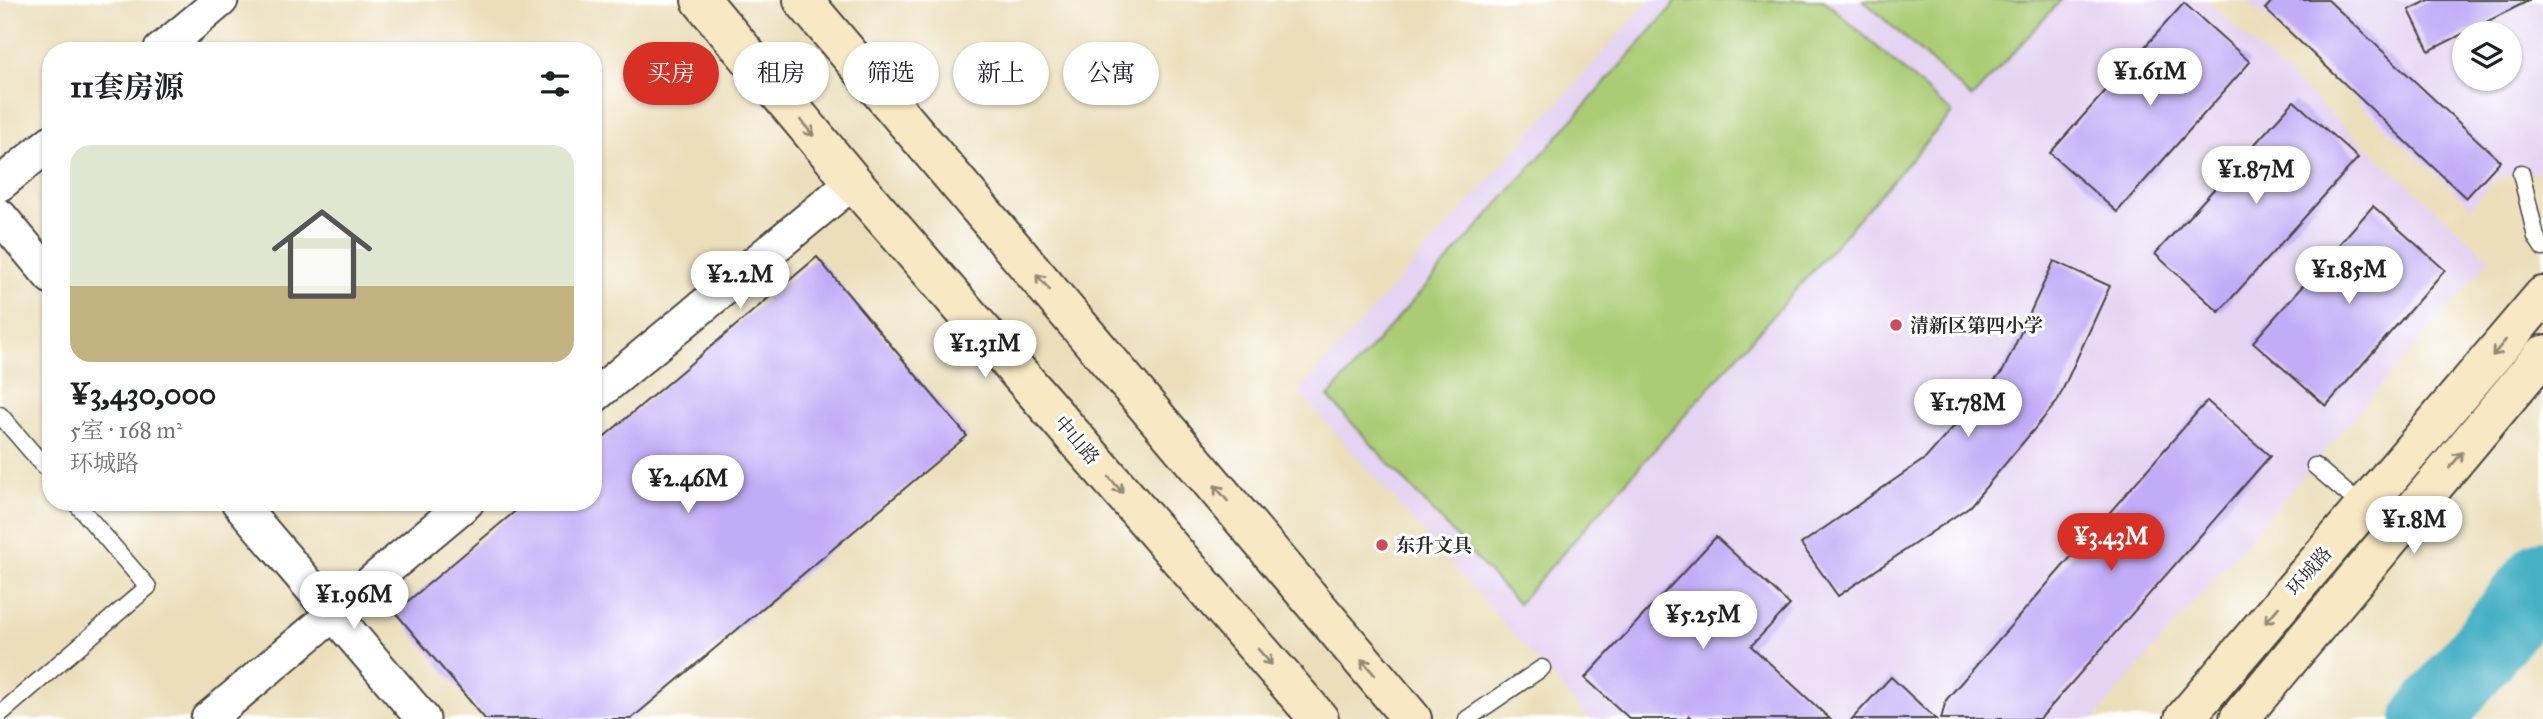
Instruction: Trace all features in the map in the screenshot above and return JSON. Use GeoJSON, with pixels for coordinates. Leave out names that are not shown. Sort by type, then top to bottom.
{"type":"FeatureCollection","features":[{"type":"Feature","properties":{"kind":"main road","name":"中山路"},"geometry":{"type":"LineString","coordinates":[[701,0],[853,182],[1319,719]]}},
{"type":"Feature","properties":{"kind":"main road"},"geometry":{"type":"LineString","coordinates":[[803,0],[1412,719]]}},
{"type":"Feature","properties":{"kind":"main road","name":"环城路"},"geometry":{"type":"LineString","coordinates":[[2183,719],[2543,296]]}},
{"type":"Feature","properties":{"kind":"main road"},"geometry":{"type":"LineString","coordinates":[[2239,719],[2543,355]]}},
{"type":"Feature","properties":{"kind":"street"},"geometry":{"type":"LineString","coordinates":[[171,42],[221,0]]}},
{"type":"Feature","properties":{"kind":"street"},"geometry":{"type":"LineString","coordinates":[[0,184],[42,149]]}},
{"type":"Feature","properties":{"kind":"street"},"geometry":{"type":"LineString","coordinates":[[602,390],[853,182]]}},
{"type":"Feature","properties":{"kind":"street"},"geometry":{"type":"LineString","coordinates":[[0,216],[42,266]]}},
{"type":"Feature","properties":{"kind":"street"},"geometry":{"type":"LineString","coordinates":[[246,511],[423,719]]}},
{"type":"Feature","properties":{"kind":"street"},"geometry":{"type":"LineString","coordinates":[[208,719],[456,511]]}},
{"type":"Feature","properties":{"kind":"lane"},"geometry":{"type":"LineString","coordinates":[[2521,173],[2536,237],[2543,248]]}},
{"type":"Feature","properties":{"kind":"lane"},"geometry":{"type":"LineString","coordinates":[[0,415],[42,464]]}},
{"type":"Feature","properties":{"kind":"lane"},"geometry":{"type":"LineString","coordinates":[[2315,466],[2363,508]]}},
{"type":"Feature","properties":{"kind":"lane"},"geometry":{"type":"LineString","coordinates":[[0,714],[148,587],[83,511]]}},
{"type":"Feature","properties":{"kind":"lane"},"geometry":{"type":"LineString","coordinates":[[1467,719],[1542,668]]}},
{"type":"Feature","properties":{"kind":"shaded area","name":"清新区第四小学"},"geometry":{"type":"Polygon","coordinates":[[[1650,0],[2205,0],[2490,259],[2094,719],[1589,719],[1299,392],[1650,0]]]}},
{"type":"Feature","properties":{"kind":"shaded area"},"geometry":{"type":"Polygon","coordinates":[[[2247,0],[2543,0],[2543,172],[2497,176],[2471,207],[2247,0]]]}},
{"type":"Feature","properties":{"kind":"green space"},"geometry":{"type":"Polygon","coordinates":[[[1678,0],[1824,0],[1952,113],[1518,604],[1328,397],[1678,0]]]}},
{"type":"Feature","properties":{"kind":"green space"},"geometry":{"type":"Polygon","coordinates":[[[1863,0],[2061,0],[1972,98],[1863,0]]]}},
{"type":"Feature","properties":{"kind":"building"},"geometry":{"type":"Polygon","coordinates":[[[2273,0],[2328,0],[2500,161],[2466,198],[2265,9],[2273,0]]]}},
{"type":"Feature","properties":{"kind":"building"},"geometry":{"type":"Polygon","coordinates":[[[2429,0],[2530,0],[2488,21],[2452,21],[2452,39],[2429,51],[2409,10],[2429,0]]]}},
{"type":"Feature","properties":{"kind":"building"},"geometry":{"type":"Polygon","coordinates":[[[2184,3],[2250,62],[2117,212],[2050,153],[2184,3]]]}},
{"type":"Feature","properties":{"kind":"building"},"geometry":{"type":"Polygon","coordinates":[[[2294,101],[2358,158],[2219,312],[2155,254],[2294,101]]]}},
{"type":"Feature","properties":{"kind":"building"},"geometry":{"type":"Polygon","coordinates":[[[2373,206],[2445,270],[2326,406],[2253,342],[2373,206]]]}},
{"type":"Feature","properties":{"kind":"building"},"geometry":{"type":"Polygon","coordinates":[[[817,257],[967,436],[631,719],[485,719],[395,612],[515,511],[602,511],[602,438],[817,257]]]}},
{"type":"Feature","properties":{"kind":"building"},"geometry":{"type":"Polygon","coordinates":[[[2054,261],[2110,286],[2057,402],[1970,506],[1838,596],[1801,544],[1926,458],[2003,371],[2054,261]]]}},
{"type":"Feature","properties":{"kind":"building"},"geometry":{"type":"Polygon","coordinates":[[[2207,401],[2270,456],[2040,719],[1941,719],[1946,700],[2207,401]]]}},
{"type":"Feature","properties":{"kind":"building"},"geometry":{"type":"Polygon","coordinates":[[[1716,537],[1790,605],[1751,646],[1830,719],[1693,719],[1689,715],[1686,719],[1630,719],[1585,678],[1716,537]]]}},
{"type":"Feature","properties":{"kind":"building"},"geometry":{"type":"Polygon","coordinates":[[[1891,677],[1936,719],[1852,719],[1891,677]]]}},
{"type":"Feature","properties":{"kind":"waterway"},"geometry":{"type":"LineString","coordinates":[[2428,719],[2543,576]]}},
{"type":"Feature","properties":{"kind":"place","name":"清新区第四小学"},"geometry":{"type":"Point","coordinates":[1896,325]}},
{"type":"Feature","properties":{"kind":"place","name":"东升文具"},"geometry":{"type":"Point","coordinates":[1382,545]}}]}
